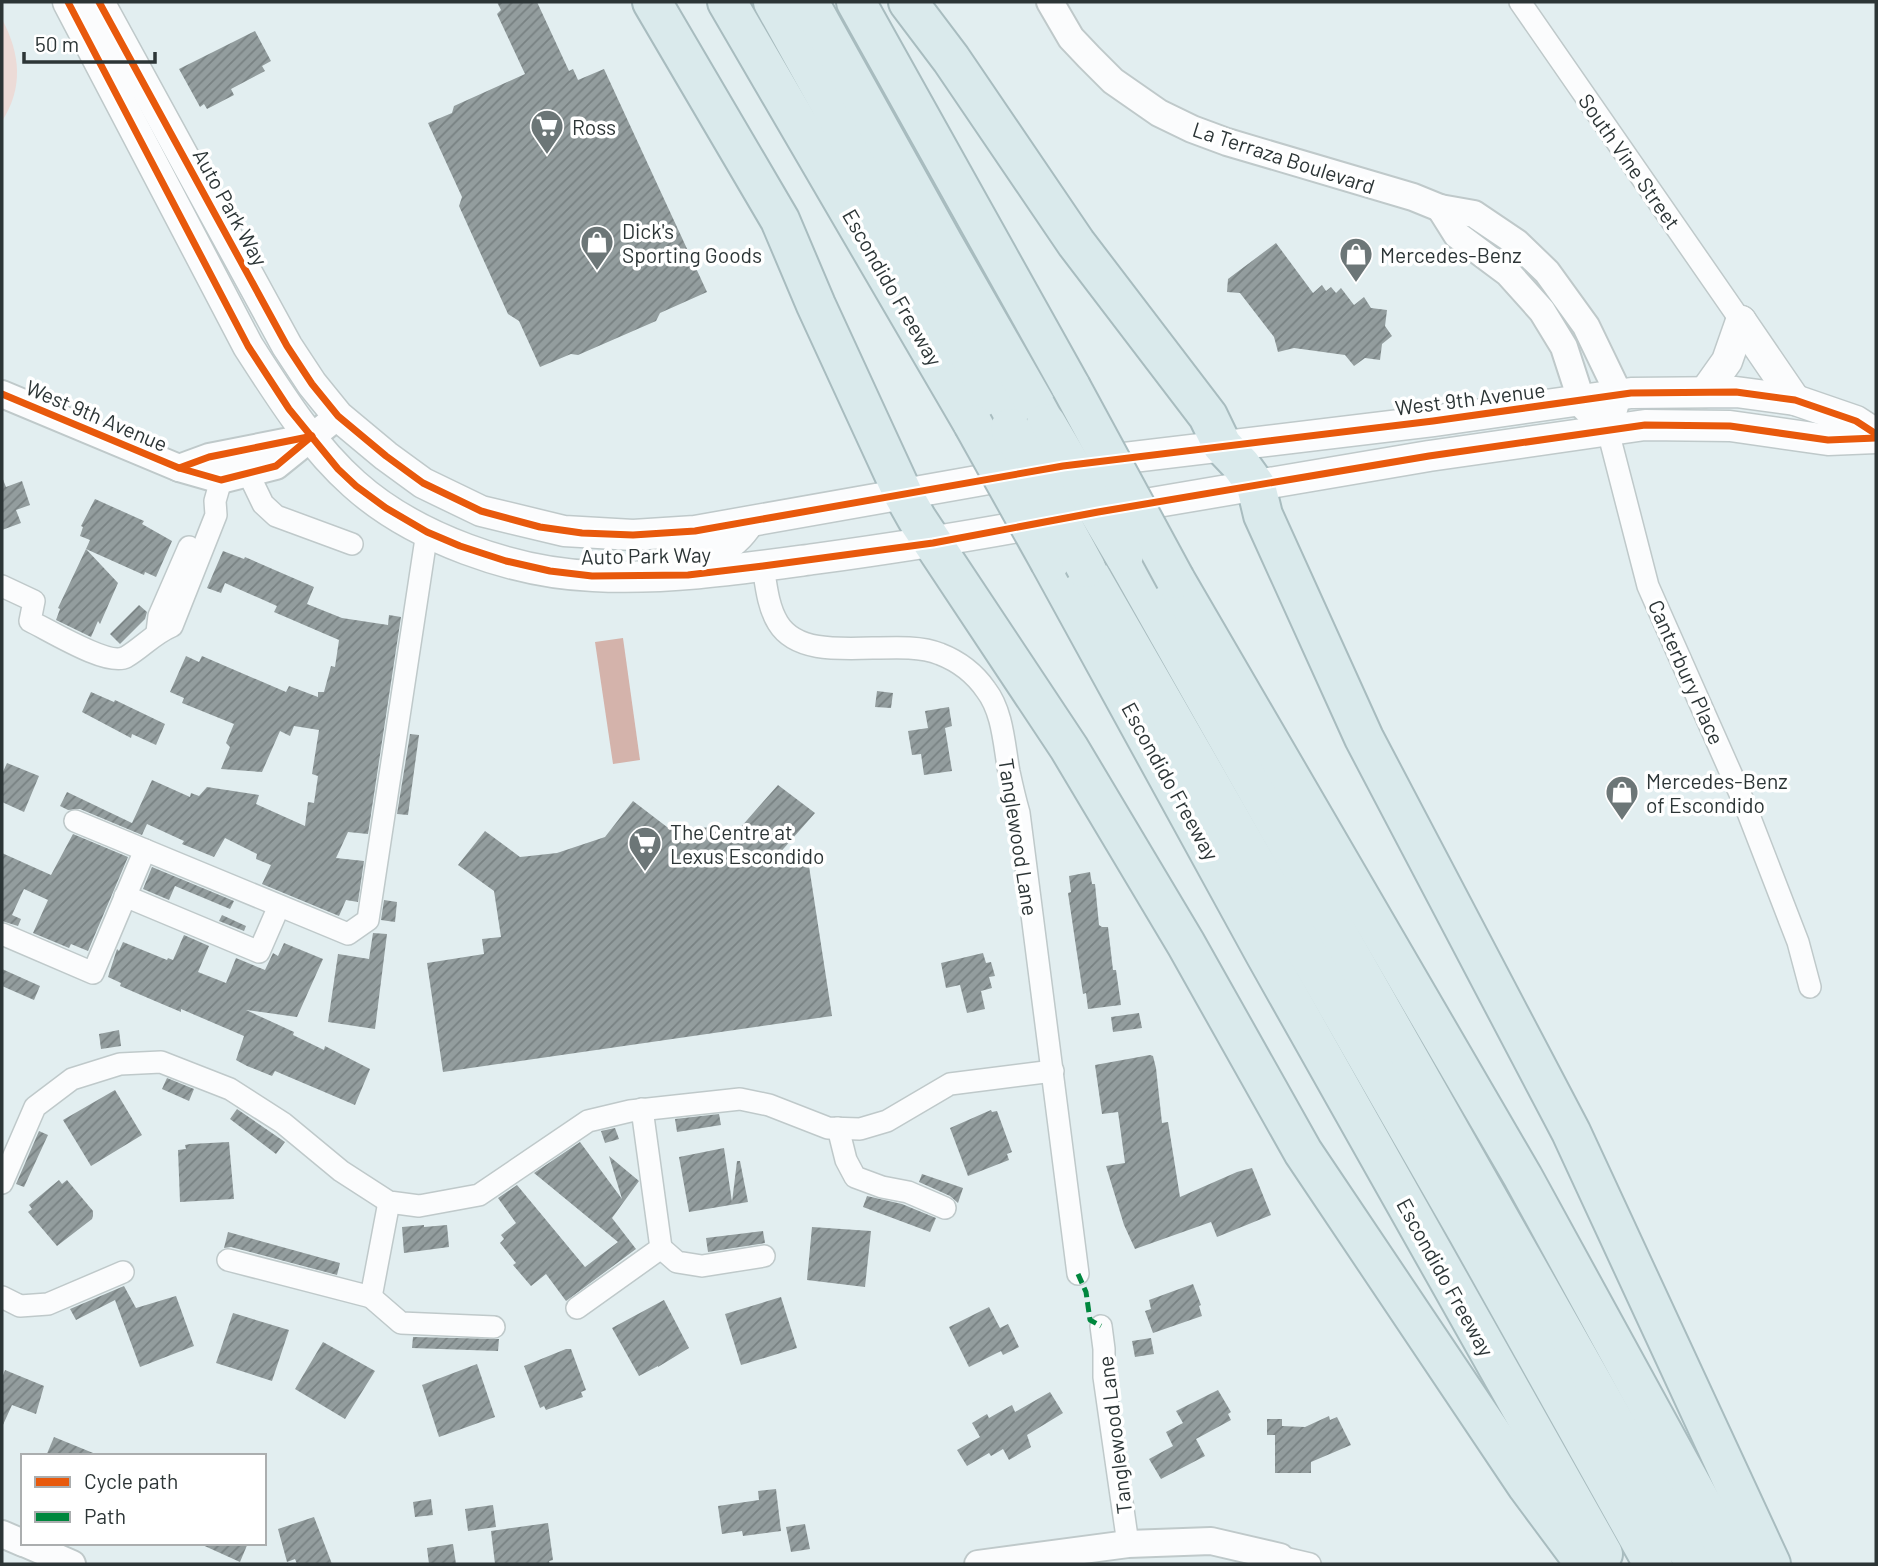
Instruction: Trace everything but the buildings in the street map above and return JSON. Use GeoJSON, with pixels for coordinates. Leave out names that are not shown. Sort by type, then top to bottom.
{"type":"FeatureCollection","features":[{"type":"Feature","properties":{"kind":"highway"},"geometry":{"type":"LineString","coordinates":[[652,2],[780,219],[816,305],[903,495],[1069,748],[1186,944],[1303,1152],[1527,1486],[1585,1564]]}},
{"type":"Feature","properties":{"kind":"highway","name":"Escondido Freeway"},"geometry":{"type":"LineString","coordinates":[[727,2],[1010,425],[1068,565],[1271,966],[1609,1564]]}},
{"type":"Feature","properties":{"kind":"highway"},"geometry":{"type":"LineString","coordinates":[[772,2],[1010,425],[1124,555],[1695,1564]]}},
{"type":"Feature","properties":{"kind":"highway"},"geometry":{"type":"LineString","coordinates":[[809,2],[943,243],[1010,425]]}},
{"type":"Feature","properties":{"kind":"highway"},"geometry":{"type":"LineString","coordinates":[[856,2],[1175,579],[1516,1165],[1735,1564]]}},
{"type":"Feature","properties":{"kind":"highway"},"geometry":{"type":"LineString","coordinates":[[908,2],[951,59],[1076,243],[1208,416],[1222,445],[1256,486],[1263,515],[1364,738],[1571,1132],[1771,1564]]}},
{"type":"Feature","properties":{"kind":"highway"},"geometry":{"type":"LineString","coordinates":[[1068,565],[1454,1208],[1653,1564]]}},
{"type":"Feature","properties":{"kind":"main road","name":"Auto Park Way"},"geometry":{"type":"LineString","coordinates":[[68,2],[248,346],[282,399],[338,469],[356,486],[386,508],[427,532],[506,561],[592,576],[688,575],[933,543],[1098,512]]}},
{"type":"Feature","properties":{"kind":"main road","name":"Auto Park Way"},"geometry":{"type":"LineString","coordinates":[[99,2],[287,346],[312,384],[338,416],[386,456],[423,483],[481,511],[564,531],[633,535],[695,531],[1063,466]]}},
{"type":"Feature","properties":{"kind":"main road"},"geometry":{"type":"LineString","coordinates":[[1705,392],[1727,361],[1741,321]]}},
{"type":"Feature","properties":{"kind":"main road"},"geometry":{"type":"LineString","coordinates":[[1741,321],[1795,400]]}},
{"type":"Feature","properties":{"kind":"main road","name":"West 9th Avenue"},"geometry":{"type":"LineString","coordinates":[[1063,466],[1579,402],[1631,393],[1736,392],[1795,400],[1856,421],[1876,436]]}},
{"type":"Feature","properties":{"kind":"main road","name":"West 9th Avenue"},"geometry":{"type":"LineString","coordinates":[[1098,512],[1429,456],[1654,425],[1730,426],[1829,440],[1876,436]]}},
{"type":"Feature","properties":{"kind":"main road"},"geometry":{"type":"LineString","coordinates":[[592,576],[609,564],[628,557],[682,556],[717,551],[731,545],[741,536],[749,522]]}},
{"type":"Feature","properties":{"kind":"street","name":"La Terraza Boulevard"},"geometry":{"type":"LineString","coordinates":[[1050,2],[1071,38],[1089,57],[1113,80],[1159,113],[1227,142],[1413,197],[1440,208],[1474,214],[1517,243],[1547,272],[1586,326],[1618,395]]}},
{"type":"Feature","properties":{"kind":"street","name":"South Vine Street"},"geometry":{"type":"LineString","coordinates":[[1520,2],[1741,321]]}},
{"type":"Feature","properties":{"kind":"street"},"geometry":{"type":"LineString","coordinates":[[1440,208],[1457,234],[1508,273],[1542,311],[1564,347],[1579,402],[1608,431],[1618,395]]}},
{"type":"Feature","properties":{"kind":"street","name":"West 9th Avenue"},"geometry":{"type":"LineString","coordinates":[[2,394],[179,468],[218,491],[248,473],[276,466],[338,416]]}},
{"type":"Feature","properties":{"kind":"street","name":"Canterbury Place"},"geometry":{"type":"LineString","coordinates":[[1608,431],[1648,586],[1745,805],[1798,942],[1810,987]]}},
{"type":"Feature","properties":{"kind":"street","name":"West 9th Avenue"},"geometry":{"type":"LineString","coordinates":[[179,468],[209,457],[312,436]]}},
{"type":"Feature","properties":{"kind":"street"},"geometry":{"type":"LineString","coordinates":[[248,473],[262,504],[276,516],[352,544]]}},
{"type":"Feature","properties":{"kind":"street"},"geometry":{"type":"LineString","coordinates":[[2,586],[34,601],[30,621],[102,656],[125,658],[158,632],[159,616],[206,508],[218,491]]}},
{"type":"Feature","properties":{"kind":"street"},"geometry":{"type":"LineString","coordinates":[[75,821],[348,934],[368,920],[427,532]]}},
{"type":"Feature","properties":{"kind":"street","name":"Tanglewood Lane"},"geometry":{"type":"LineString","coordinates":[[763,566],[767,594],[778,624],[793,638],[812,647],[898,648],[938,653],[964,667],[987,691],[1000,721],[1019,813],[1077,1274]]}},
{"type":"Feature","properties":{"kind":"street"},"geometry":{"type":"LineString","coordinates":[[2,934],[93,973],[145,850]]}},
{"type":"Feature","properties":{"kind":"street"},"geometry":{"type":"LineString","coordinates":[[125,896],[259,952],[279,906]]}},
{"type":"Feature","properties":{"kind":"street"},"geometry":{"type":"LineString","coordinates":[[2,1182],[35,1107],[72,1079],[120,1064],[161,1062],[230,1089],[283,1123],[341,1171],[389,1202],[419,1206],[479,1195],[588,1121],[642,1109],[740,1099],[769,1105],[828,1128],[860,1129],[887,1121],[950,1084],[1053,1071]]}},
{"type":"Feature","properties":{"kind":"street"},"geometry":{"type":"LineString","coordinates":[[642,1109],[661,1248],[677,1262],[702,1266],[764,1256]]}},
{"type":"Feature","properties":{"kind":"street"},"geometry":{"type":"LineString","coordinates":[[838,1128],[846,1160],[855,1177],[882,1187],[908,1192],[945,1208]]}},
{"type":"Feature","properties":{"kind":"street"},"geometry":{"type":"LineString","coordinates":[[371,1297],[389,1202]]}},
{"type":"Feature","properties":{"kind":"street"},"geometry":{"type":"LineString","coordinates":[[577,1308],[661,1248]]}},
{"type":"Feature","properties":{"kind":"street"},"geometry":{"type":"LineString","coordinates":[[228,1260],[371,1297],[401,1323],[494,1327]]}},
{"type":"Feature","properties":{"kind":"street"},"geometry":{"type":"LineString","coordinates":[[2,1297],[20,1306],[48,1304],[123,1272]]}},
{"type":"Feature","properties":{"kind":"street","name":"Tanglewood Lane"},"geometry":{"type":"LineString","coordinates":[[1101,1326],[1104,1377],[1128,1544]]}},
{"type":"Feature","properties":{"kind":"street"},"geometry":{"type":"LineString","coordinates":[[2,1534],[21,1542]]}},
{"type":"Feature","properties":{"kind":"street"},"geometry":{"type":"LineString","coordinates":[[978,1564],[1128,1544],[1211,1541],[1279,1561],[1310,1564]]}},
{"type":"Feature","properties":{"kind":"street"},"geometry":{"type":"LineString","coordinates":[[28,1545],[72,1564]]}},
{"type":"Feature","properties":{"kind":"shaded area"},"geometry":{"type":"Polygon","coordinates":[[[2,19],[13,44],[17,70],[14,96],[2,121],[2,19]]]}},
{"type":"Feature","properties":{"kind":"shaded area"},"geometry":{"type":"Polygon","coordinates":[[[623,638],[640,760],[613,764],[595,642],[623,638]]]}},
{"type":"Feature","properties":{"kind":"marked path"},"geometry":{"type":"LineString","coordinates":[[1078,1274],[1086,1292],[1090,1320],[1101,1326]]}},
{"type":"Feature","properties":{"kind":"cycle path"},"geometry":{"type":"LineString","coordinates":[[68,2],[248,346],[289,409],[338,469],[386,508],[427,532],[506,561],[550,571],[592,576],[688,575],[933,543],[1429,456],[1645,425],[1730,426],[1828,440],[1876,438]]}},
{"type":"Feature","properties":{"kind":"cycle path"},"geometry":{"type":"LineString","coordinates":[[99,2],[287,346],[312,384],[338,416],[423,483],[481,511],[540,527],[582,533],[633,535],[695,531],[1063,466],[1433,421],[1631,393],[1736,392],[1795,400],[1856,421],[1876,434]]}},
{"type":"Feature","properties":{"kind":"cycle path"},"geometry":{"type":"LineString","coordinates":[[2,394],[179,468],[221,480],[276,466],[312,436]]}},
{"type":"Feature","properties":{"kind":"cycle path"},"geometry":{"type":"LineString","coordinates":[[179,468],[209,457],[308,437]]}},
{"type":"Feature","properties":{"kind":"place","name":"Ross"},"geometry":{"type":"Point","coordinates":[547,156]}},
{"type":"Feature","properties":{"kind":"place","name":"Dick's Sporting Goods"},"geometry":{"type":"Point","coordinates":[597,272]}},
{"type":"Feature","properties":{"kind":"place","name":"Mercedes-Benz"},"geometry":{"type":"Point","coordinates":[1356,284]}},
{"type":"Feature","properties":{"kind":"place","name":"Mercedes-Benz of Escondido"},"geometry":{"type":"Point","coordinates":[1622,822]}},
{"type":"Feature","properties":{"kind":"place","name":"The Centre at Lexus Escondido"},"geometry":{"type":"Point","coordinates":[645,873]}}]}
